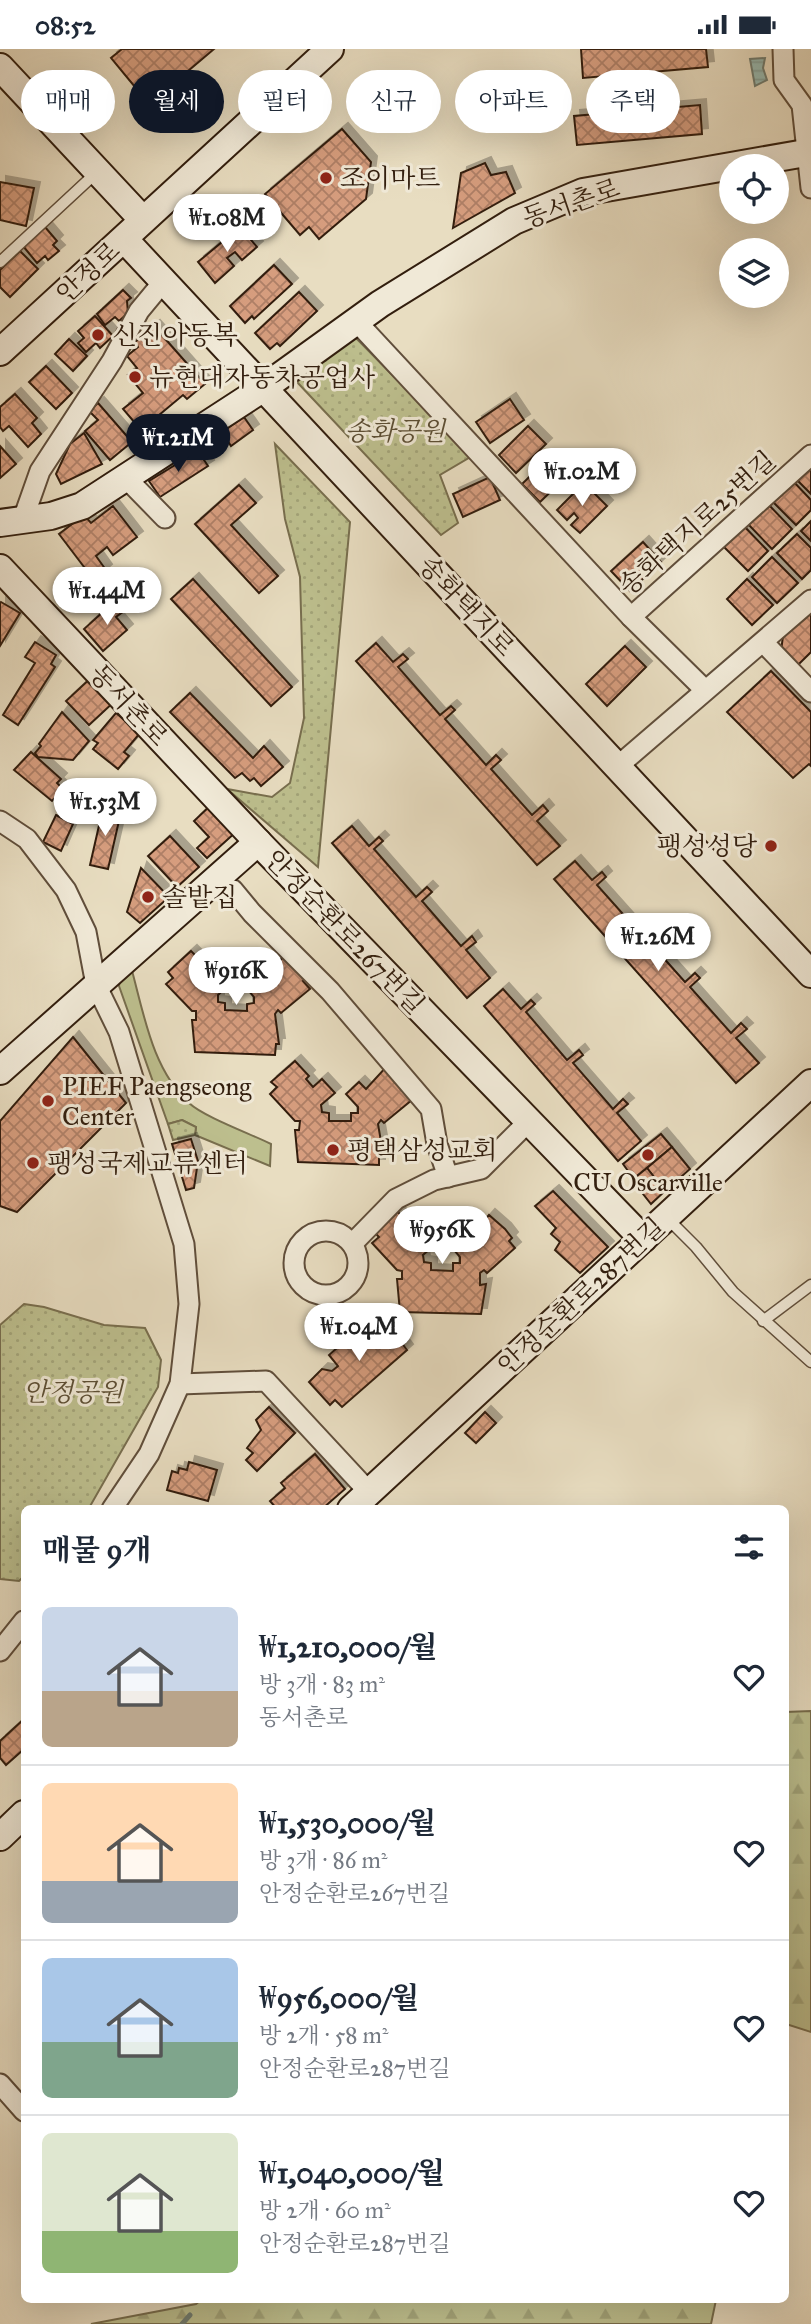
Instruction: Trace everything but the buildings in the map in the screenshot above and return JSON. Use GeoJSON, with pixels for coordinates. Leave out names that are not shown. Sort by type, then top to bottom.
{"type":"FeatureCollection","features":[{"type":"Feature","properties":{"kind":"street","name":"안정로"},"geometry":{"type":"LineString","coordinates":[[0,352],[330,49]]}},
{"type":"Feature","properties":{"kind":"street"},"geometry":{"type":"LineString","coordinates":[[783,49],[784,80],[802,105],[811,188]]}},
{"type":"Feature","properties":{"kind":"street"},"geometry":{"type":"LineString","coordinates":[[0,67],[143,220]]}},
{"type":"Feature","properties":{"kind":"street","name":"동서촌로"},"geometry":{"type":"LineString","coordinates":[[11,522],[82,506],[262,389],[380,304],[514,221],[583,192],[809,152]]}},
{"type":"Feature","properties":{"kind":"street","name":"송화택지로"},"geometry":{"type":"LineString","coordinates":[[124,239],[811,974]]}},
{"type":"Feature","properties":{"kind":"street"},"geometry":{"type":"LineString","coordinates":[[11,522],[40,471],[112,361],[139,311],[163,282]]}},
{"type":"Feature","properties":{"kind":"street"},"geometry":{"type":"LineString","coordinates":[[357,322],[631,617]]}},
{"type":"Feature","properties":{"kind":"street","name":"송화택지로25번길"},"geometry":{"type":"LineString","coordinates":[[705,690],[631,617],[811,454]]}},
{"type":"Feature","properties":{"kind":"street"},"geometry":{"type":"LineString","coordinates":[[126,478],[165,518]]}},
{"type":"Feature","properties":{"kind":"street","name":"동서촌로"},"geometry":{"type":"LineString","coordinates":[[0,568],[258,842]]}},
{"type":"Feature","properties":{"kind":"street"},"geometry":{"type":"LineString","coordinates":[[618,766],[811,600]]}},
{"type":"Feature","properties":{"kind":"street"},"geometry":{"type":"LineString","coordinates":[[763,642],[811,692]]}},
{"type":"Feature","properties":{"kind":"street"},"geometry":{"type":"LineString","coordinates":[[0,821],[27,839],[66,890],[86,932],[96,985],[119,1033],[184,1244],[189,1304],[180,1384],[149,1454],[115,1505]]}},
{"type":"Feature","properties":{"kind":"street","name":"안정순환로267번길"},"geometry":{"type":"LineString","coordinates":[[0,1071],[258,842],[643,1239]]}},
{"type":"Feature","properties":{"kind":"street"},"geometry":{"type":"LineString","coordinates":[[233,890],[252,913],[330,991],[431,1109],[437,1144],[448,1177]]}},
{"type":"Feature","properties":{"kind":"street","name":"안정순환로287번길"},"geometry":{"type":"LineString","coordinates":[[360,1500],[811,1083]]}},
{"type":"Feature","properties":{"kind":"street"},"geometry":{"type":"LineString","coordinates":[[353,1243],[396,1199],[448,1177],[481,1169],[529,1121]]}},
{"type":"Feature","properties":{"kind":"street"},"geometry":{"type":"LineString","coordinates":[[180,1384],[266,1381],[360,1500]]}},
{"type":"Feature","properties":{"kind":"street"},"geometry":{"type":"LineString","coordinates":[[0,1651],[21,1625]]}},
{"type":"Feature","properties":{"kind":"street"},"geometry":{"type":"LineString","coordinates":[[0,1837],[21,1817]]}},
{"type":"Feature","properties":{"kind":"street"},"geometry":{"type":"LineString","coordinates":[[0,2084],[21,2108]]}},
{"type":"Feature","properties":{"kind":"lane"},"geometry":{"type":"LineString","coordinates":[[0,262],[97,171]]}},
{"type":"Feature","properties":{"kind":"lane"},"geometry":{"type":"LineString","coordinates":[[666,1217],[696,1247],[733,1292],[811,1362]]}},
{"type":"Feature","properties":{"kind":"lane"},"geometry":{"type":"LineString","coordinates":[[763,1321],[811,1285]]}},
{"type":"Feature","properties":{"kind":"green space","name":"송화공원"},"geometry":{"type":"Polygon","coordinates":[[[355,337],[472,456],[440,475],[458,523],[441,535],[297,382],[355,337]]]}},
{"type":"Feature","properties":{"kind":"green space"},"geometry":{"type":"Polygon","coordinates":[[[275,444],[350,522],[318,867],[227,789],[272,797],[290,783],[304,718],[300,577],[285,519],[275,444]]]}},
{"type":"Feature","properties":{"kind":"green space"},"geometry":{"type":"Polygon","coordinates":[[[131,967],[151,1040],[176,1089],[189,1103],[205,1114],[271,1144],[270,1166],[195,1135],[196,1127],[182,1120],[168,1124],[119,986],[120,979],[131,967]]]}},
{"type":"Feature","properties":{"kind":"green space"},"geometry":{"type":"Polygon","coordinates":[[[182,1120],[196,1127],[195,1135],[173,1140],[168,1124],[182,1120]]]}},
{"type":"Feature","properties":{"kind":"green space","name":"안정공원"},"geometry":{"type":"Polygon","coordinates":[[[24,1304],[44,1307],[104,1325],[145,1328],[161,1360],[158,1387],[91,1505],[21,1505],[19,1581],[0,1579],[0,1325],[24,1304]]]}},
{"type":"Feature","properties":{"kind":"green space"},"geometry":{"type":"Polygon","coordinates":[[[811,1711],[811,2032],[789,2025],[789,1712],[811,1711]]]}},
{"type":"Feature","properties":{"kind":"green space"},"geometry":{"type":"Polygon","coordinates":[[[715,2303],[711,2324],[91,2324],[196,2304],[715,2303]]]}},
{"type":"Feature","properties":{"kind":"water"},"geometry":{"type":"Polygon","coordinates":[[[765,58],[763,68],[767,80],[755,86],[750,59],[765,58]]]}},
{"type":"Feature","properties":{"kind":"waterway"},"geometry":{"type":"LineString","coordinates":[[182,2324],[190,2315]]}},
{"type":"Feature","properties":{"kind":"place","name":"조이마트"},"geometry":{"type":"Point","coordinates":[326,178]}},
{"type":"Feature","properties":{"kind":"place","name":"신진아동복"},"geometry":{"type":"Point","coordinates":[98,335]}},
{"type":"Feature","properties":{"kind":"place","name":"뉴현대자동차공업사"},"geometry":{"type":"Point","coordinates":[135,377]}},
{"type":"Feature","properties":{"kind":"place","name":"팽성성당"},"geometry":{"type":"Point","coordinates":[771,846]}},
{"type":"Feature","properties":{"kind":"place","name":"솔밭집"},"geometry":{"type":"Point","coordinates":[148,897]}},
{"type":"Feature","properties":{"kind":"place","name":"PIEF Paengseong Center"},"geometry":{"type":"Point","coordinates":[48,1101]}},
{"type":"Feature","properties":{"kind":"place","name":"평택삼성교회"},"geometry":{"type":"Point","coordinates":[333,1150]}},
{"type":"Feature","properties":{"kind":"place","name":"CU Oscarville"},"geometry":{"type":"Point","coordinates":[648,1155]}},
{"type":"Feature","properties":{"kind":"place","name":"팽성국제교류센터"},"geometry":{"type":"Point","coordinates":[33,1163]}}]}
